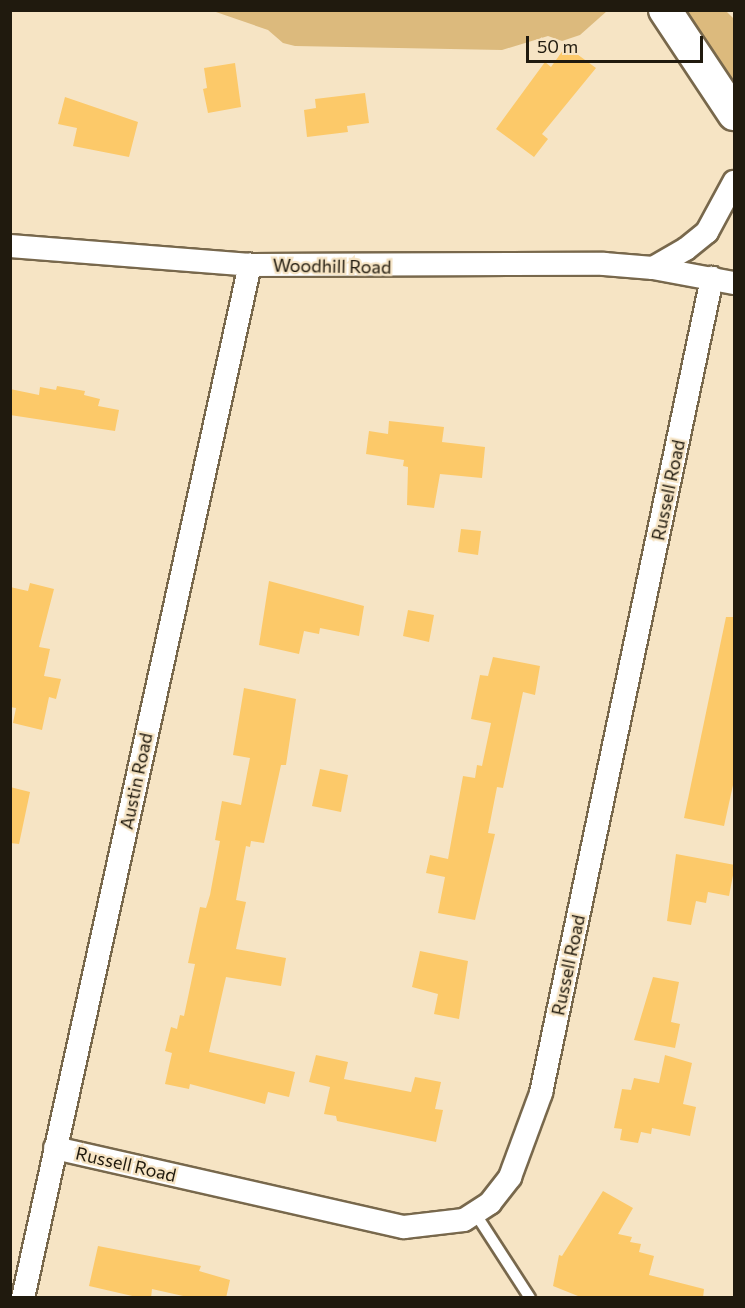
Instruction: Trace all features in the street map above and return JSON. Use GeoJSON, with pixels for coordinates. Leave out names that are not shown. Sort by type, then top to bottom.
{"type":"FeatureCollection","features":[{"type":"Feature","properties":{"kind":"street"},"geometry":{"type":"LineString","coordinates":[[665,10],[735,114]]}},
{"type":"Feature","properties":{"kind":"street"},"geometry":{"type":"LineString","coordinates":[[653,268],[686,249],[707,232],[735,182]]}},
{"type":"Feature","properties":{"kind":"street","name":"Woodhill Road"},"geometry":{"type":"LineString","coordinates":[[10,246],[250,265],[366,267],[557,261],[653,268],[735,283]]}},
{"type":"Feature","properties":{"kind":"street","name":"Austin Road"},"geometry":{"type":"LineString","coordinates":[[22,1298],[250,265]]}},
{"type":"Feature","properties":{"kind":"street","name":"Russell Road"},"geometry":{"type":"LineString","coordinates":[[56,1148],[370,1222],[435,1226],[464,1220],[490,1203],[510,1177],[541,1093],[712,278]]}},
{"type":"Feature","properties":{"kind":"lane"},"geometry":{"type":"LineString","coordinates":[[475,1213],[530,1298]]}},
{"type":"Feature","properties":{"kind":"shaded area"},"geometry":{"type":"Polygon","coordinates":[[[213,11],[607,11],[580,35],[562,41],[548,36],[502,50],[295,46],[283,43],[268,30],[213,11]]]}},
{"type":"Feature","properties":{"kind":"shaded area"},"geometry":{"type":"Polygon","coordinates":[[[684,11],[726,11],[734,19],[734,83],[684,11]]]}},
{"type":"Feature","properties":{"kind":"building"},"geometry":{"type":"Polygon","coordinates":[[[566,46],[596,68],[542,134],[548,139],[534,157],[496,129],[545,62],[551,67],[566,46]]]}},
{"type":"Feature","properties":{"kind":"building"},"geometry":{"type":"Polygon","coordinates":[[[235,63],[241,107],[208,113],[203,89],[207,88],[204,68],[235,63]]]}},
{"type":"Feature","properties":{"kind":"building"},"geometry":{"type":"Polygon","coordinates":[[[365,93],[369,123],[347,126],[348,132],[307,137],[304,110],[316,108],[315,99],[365,93]]]}},
{"type":"Feature","properties":{"kind":"building"},"geometry":{"type":"Polygon","coordinates":[[[65,97],[138,122],[129,157],[73,146],[77,128],[58,124],[65,97]]]}},
{"type":"Feature","properties":{"kind":"building"},"geometry":{"type":"Polygon","coordinates":[[[57,386],[85,391],[84,395],[100,399],[98,406],[119,410],[115,431],[10,415],[10,389],[39,395],[40,387],[56,390],[57,386]]]}},
{"type":"Feature","properties":{"kind":"building"},"geometry":{"type":"Polygon","coordinates":[[[389,421],[444,427],[442,442],[485,447],[482,478],[440,474],[434,508],[407,505],[408,467],[403,466],[404,460],[366,454],[369,431],[388,434],[389,421]]]}},
{"type":"Feature","properties":{"kind":"building"},"geometry":{"type":"Polygon","coordinates":[[[461,529],[481,531],[478,555],[458,552],[461,529]]]}},
{"type":"Feature","properties":{"kind":"building"},"geometry":{"type":"Polygon","coordinates":[[[269,581],[364,606],[359,636],[320,628],[319,634],[304,631],[299,654],[259,645],[269,581]]]}},
{"type":"Feature","properties":{"kind":"building"},"geometry":{"type":"Polygon","coordinates":[[[30,583],[54,589],[39,647],[50,649],[44,676],[61,679],[56,699],[49,697],[42,730],[13,723],[16,708],[10,707],[10,587],[28,591],[30,583]]]}},
{"type":"Feature","properties":{"kind":"building"},"geometry":{"type":"Polygon","coordinates":[[[408,610],[434,615],[429,642],[403,636],[408,610]]]}},
{"type":"Feature","properties":{"kind":"building"},"geometry":{"type":"Polygon","coordinates":[[[726,617],[735,617],[735,776],[724,826],[684,818],[726,617]]]}},
{"type":"Feature","properties":{"kind":"building"},"geometry":{"type":"Polygon","coordinates":[[[493,657],[540,666],[535,695],[523,692],[503,788],[497,787],[488,833],[495,834],[475,920],[438,913],[445,877],[426,873],[430,855],[448,859],[463,776],[475,778],[477,765],[482,766],[491,723],[471,719],[480,675],[488,676],[493,657]]]}},
{"type":"Feature","properties":{"kind":"building"},"geometry":{"type":"Polygon","coordinates":[[[244,688],[296,699],[286,765],[281,765],[264,843],[251,841],[250,847],[246,846],[236,900],[246,902],[236,949],[286,958],[281,986],[226,977],[209,1052],[295,1072],[289,1097],[268,1092],[265,1104],[190,1084],[189,1089],[165,1084],[172,1053],[165,1051],[171,1027],[177,1029],[180,1015],[184,1016],[195,964],[188,963],[200,907],[206,908],[210,895],[220,841],[215,840],[222,801],[241,805],[250,758],[233,755],[244,688]]]}},
{"type":"Feature","properties":{"kind":"building"},"geometry":{"type":"Polygon","coordinates":[[[320,769],[348,775],[341,812],[312,806],[320,769]]]}},
{"type":"Feature","properties":{"kind":"building"},"geometry":{"type":"Polygon","coordinates":[[[10,787],[30,792],[19,844],[10,843],[10,787]]]}},
{"type":"Feature","properties":{"kind":"building"},"geometry":{"type":"Polygon","coordinates":[[[676,854],[735,865],[729,896],[708,892],[706,903],[696,901],[691,925],[667,921],[676,854]]]}},
{"type":"Feature","properties":{"kind":"building"},"geometry":{"type":"Polygon","coordinates":[[[420,951],[468,961],[459,1019],[434,1014],[438,994],[412,987],[420,951]]]}},
{"type":"Feature","properties":{"kind":"building"},"geometry":{"type":"Polygon","coordinates":[[[653,977],[679,982],[671,1022],[680,1024],[675,1048],[634,1040],[653,977]]]}},
{"type":"Feature","properties":{"kind":"building"},"geometry":{"type":"Polygon","coordinates":[[[316,1055],[348,1062],[344,1079],[411,1092],[415,1077],[441,1082],[435,1109],[443,1110],[436,1142],[337,1121],[336,1116],[324,1114],[330,1087],[309,1082],[316,1055]]]}},
{"type":"Feature","properties":{"kind":"building"},"geometry":{"type":"Polygon","coordinates":[[[665,1055],[692,1063],[683,1104],[696,1107],[690,1136],[652,1128],[651,1134],[641,1132],[638,1143],[620,1140],[622,1129],[614,1128],[622,1089],[631,1090],[634,1078],[659,1083],[665,1055]]]}},
{"type":"Feature","properties":{"kind":"building"},"geometry":{"type":"Polygon","coordinates":[[[603,1191],[633,1208],[618,1234],[632,1237],[630,1242],[641,1244],[639,1252],[654,1256],[649,1275],[704,1289],[703,1298],[583,1298],[553,1286],[559,1255],[562,1256],[603,1191]]]}},
{"type":"Feature","properties":{"kind":"building"},"geometry":{"type":"Polygon","coordinates":[[[98,1246],[201,1266],[199,1271],[230,1280],[226,1298],[192,1298],[152,1289],[151,1298],[141,1298],[89,1286],[98,1246]]]}}]}
